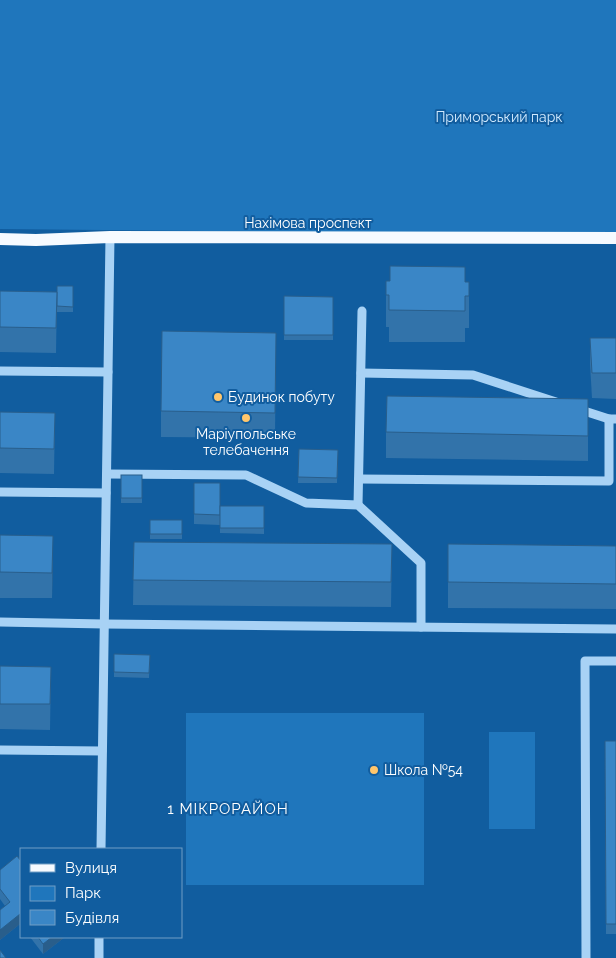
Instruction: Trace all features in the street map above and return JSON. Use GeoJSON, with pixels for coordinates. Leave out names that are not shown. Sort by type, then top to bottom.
{"type":"FeatureCollection","features":[{"type":"Feature","properties":{"kind":"main road","name":"Нахімова проспект"},"geometry":{"type":"LineString","coordinates":[[0,239],[36,240],[110,237],[616,238]]}},
{"type":"Feature","properties":{"kind":"street"},"geometry":{"type":"LineString","coordinates":[[101,848],[110,237]]}},
{"type":"Feature","properties":{"kind":"street"},"geometry":{"type":"LineString","coordinates":[[358,505],[362,311]]}},
{"type":"Feature","properties":{"kind":"street"},"geometry":{"type":"LineString","coordinates":[[0,371],[108,372]]}},
{"type":"Feature","properties":{"kind":"street"},"geometry":{"type":"LineString","coordinates":[[359,479],[609,481],[613,419],[473,375],[361,373]]}},
{"type":"Feature","properties":{"kind":"street"},"geometry":{"type":"LineString","coordinates":[[107,474],[246,475],[306,503],[358,505],[421,563],[421,627]]}},
{"type":"Feature","properties":{"kind":"street"},"geometry":{"type":"LineString","coordinates":[[0,492],[106,493]]}},
{"type":"Feature","properties":{"kind":"street"},"geometry":{"type":"LineString","coordinates":[[0,622],[616,629]]}},
{"type":"Feature","properties":{"kind":"street"},"geometry":{"type":"LineString","coordinates":[[586,958],[585,661],[616,661]]}},
{"type":"Feature","properties":{"kind":"street"},"geometry":{"type":"LineString","coordinates":[[0,750],[102,751]]}},
{"type":"Feature","properties":{"kind":"street"},"geometry":{"type":"LineString","coordinates":[[99,938],[99,958]]}},
{"type":"Feature","properties":{"kind":"green space","name":"Приморський парк"},"geometry":{"type":"Polygon","coordinates":[[[0,0],[616,0],[616,235],[0,229],[0,0]]]}},
{"type":"Feature","properties":{"kind":"green space"},"geometry":{"type":"Polygon","coordinates":[[[186,713],[424,713],[424,885],[186,885],[186,713]]]}},
{"type":"Feature","properties":{"kind":"green space"},"geometry":{"type":"Polygon","coordinates":[[[489,732],[535,732],[535,829],[489,829],[489,732]]]}},
{"type":"Feature","properties":{"kind":"building"},"geometry":{"type":"Polygon","coordinates":[[[390,266],[465,267],[465,282],[469,282],[469,296],[465,296],[465,311],[389,310],[389,295],[386,295],[386,281],[390,281],[390,266]]]}},
{"type":"Feature","properties":{"kind":"building"},"geometry":{"type":"Polygon","coordinates":[[[57,286],[73,286],[73,307],[57,306],[57,286]]]}},
{"type":"Feature","properties":{"kind":"building"},"geometry":{"type":"Polygon","coordinates":[[[0,291],[57,292],[56,328],[0,327],[0,291]]]}},
{"type":"Feature","properties":{"kind":"building"},"geometry":{"type":"Polygon","coordinates":[[[284,296],[333,297],[333,335],[284,335],[284,296]]]}},
{"type":"Feature","properties":{"kind":"building"},"geometry":{"type":"Polygon","coordinates":[[[162,331],[276,333],[275,413],[161,411],[162,331]]]}},
{"type":"Feature","properties":{"kind":"building"},"geometry":{"type":"Polygon","coordinates":[[[590,338],[616,338],[616,373],[592,373],[590,338]]]}},
{"type":"Feature","properties":{"kind":"building"},"geometry":{"type":"Polygon","coordinates":[[[387,396],[588,399],[588,436],[386,432],[387,396]]]}},
{"type":"Feature","properties":{"kind":"building"},"geometry":{"type":"Polygon","coordinates":[[[0,412],[55,413],[54,449],[0,448],[0,412]]]}},
{"type":"Feature","properties":{"kind":"building"},"geometry":{"type":"Polygon","coordinates":[[[299,449],[338,450],[337,478],[298,477],[299,449]]]}},
{"type":"Feature","properties":{"kind":"building"},"geometry":{"type":"Polygon","coordinates":[[[121,475],[142,475],[142,498],[121,498],[121,475]]]}},
{"type":"Feature","properties":{"kind":"building"},"geometry":{"type":"Polygon","coordinates":[[[194,483],[220,483],[220,515],[194,514],[194,483]]]}},
{"type":"Feature","properties":{"kind":"building"},"geometry":{"type":"Polygon","coordinates":[[[220,506],[264,506],[264,528],[220,528],[220,506]]]}},
{"type":"Feature","properties":{"kind":"building"},"geometry":{"type":"Polygon","coordinates":[[[150,520],[182,520],[182,534],[150,534],[150,520]]]}},
{"type":"Feature","properties":{"kind":"building"},"geometry":{"type":"Polygon","coordinates":[[[0,535],[53,536],[52,573],[0,572],[0,535]]]}},
{"type":"Feature","properties":{"kind":"building"},"geometry":{"type":"Polygon","coordinates":[[[134,542],[392,544],[391,582],[133,580],[134,542]]]}},
{"type":"Feature","properties":{"kind":"building"},"geometry":{"type":"Polygon","coordinates":[[[448,544],[616,546],[616,584],[448,582],[448,544]]]}},
{"type":"Feature","properties":{"kind":"building"},"geometry":{"type":"Polygon","coordinates":[[[114,654],[150,655],[149,673],[114,672],[114,654]]]}},
{"type":"Feature","properties":{"kind":"building"},"geometry":{"type":"Polygon","coordinates":[[[0,666],[51,667],[50,704],[0,704],[0,666]]]}},
{"type":"Feature","properties":{"kind":"building"},"geometry":{"type":"Polygon","coordinates":[[[605,741],[616,741],[616,924],[606,924],[605,741]]]}},
{"type":"Feature","properties":{"kind":"building"},"geometry":{"type":"Polygon","coordinates":[[[17,856],[20,860],[20,914],[0,930],[0,910],[10,902],[0,889],[0,870],[17,856]]]}},
{"type":"Feature","properties":{"kind":"building"},"geometry":{"type":"Polygon","coordinates":[[[39,938],[51,938],[43,944],[39,938]]]}},
{"type":"Feature","properties":{"kind":"building"},"geometry":{"type":"Polygon","coordinates":[[[0,950],[6,958],[0,958],[0,950]]]}},
{"type":"Feature","properties":{"kind":"place","name":"Будинок побуту"},"geometry":{"type":"Point","coordinates":[218,397]}},
{"type":"Feature","properties":{"kind":"place","name":"Маріупольське телебачення"},"geometry":{"type":"Point","coordinates":[246,418]}},
{"type":"Feature","properties":{"kind":"place","name":"Школа №54"},"geometry":{"type":"Point","coordinates":[374,770]}},
{"type":"Feature","properties":{"kind":"district","name":"1 МІКРОРАЙОН"},"geometry":{"type":"Point","coordinates":[228,809]}}]}
